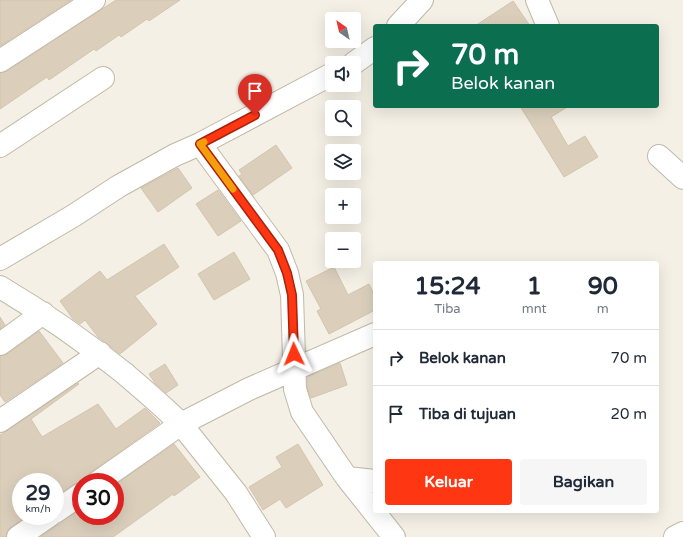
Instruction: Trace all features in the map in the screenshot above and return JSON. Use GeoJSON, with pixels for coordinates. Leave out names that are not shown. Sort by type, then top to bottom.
{"type":"FeatureCollection","features":[{"type":"Feature","properties":{"kind":"street"},"geometry":{"type":"LineString","coordinates":[[0,61],[94,0]]}},
{"type":"Feature","properties":{"kind":"street"},"geometry":{"type":"LineString","coordinates":[[537,0],[547,24]]}},
{"type":"Feature","properties":{"kind":"street"},"geometry":{"type":"LineString","coordinates":[[400,24],[416,2]]}},
{"type":"Feature","properties":{"kind":"street"},"geometry":{"type":"LineString","coordinates":[[361,58],[373,49]]}},
{"type":"Feature","properties":{"kind":"street"},"geometry":{"type":"LineString","coordinates":[[0,146],[103,78]]}},
{"type":"Feature","properties":{"kind":"street"},"geometry":{"type":"LineString","coordinates":[[0,259],[73,216],[119,186],[175,155],[200,144],[325,78]]}},
{"type":"Feature","properties":{"kind":"street"},"geometry":{"type":"LineString","coordinates":[[200,144],[278,250],[287,273],[292,295],[295,389],[302,412],[347,478],[373,511]]}},
{"type":"Feature","properties":{"kind":"street"},"geometry":{"type":"LineString","coordinates":[[659,156],[683,178]]}},
{"type":"Feature","properties":{"kind":"street"},"geometry":{"type":"LineString","coordinates":[[0,287],[43,313],[100,354],[163,405],[181,424],[236,493],[264,537]]}},
{"type":"Feature","properties":{"kind":"street"},"geometry":{"type":"LineString","coordinates":[[0,344],[43,313]]}},
{"type":"Feature","properties":{"kind":"street"},"geometry":{"type":"LineString","coordinates":[[111,473],[181,424],[248,389],[373,335]]}},
{"type":"Feature","properties":{"kind":"street"},"geometry":{"type":"LineString","coordinates":[[0,421],[100,354]]}},
{"type":"Feature","properties":{"kind":"street"},"geometry":{"type":"LineString","coordinates":[[347,478],[373,481]]}},
{"type":"Feature","properties":{"kind":"street"},"geometry":{"type":"LineString","coordinates":[[375,513],[394,537]]}},
{"type":"Feature","properties":{"kind":"street"},"geometry":{"type":"LineString","coordinates":[[18,537],[36,525]]}},
{"type":"Feature","properties":{"kind":"street"},"geometry":{"type":"LineString","coordinates":[[675,537],[683,533]]}},
{"type":"Feature","properties":{"kind":"building"},"geometry":{"type":"Polygon","coordinates":[[[0,0],[71,0],[0,46],[0,0]]]}},
{"type":"Feature","properties":{"kind":"building"},"geometry":{"type":"Polygon","coordinates":[[[116,0],[180,0],[149,21],[147,19],[121,37],[119,35],[96,51],[94,49],[49,80],[47,77],[0,109],[0,73],[7,71],[116,0]]]}},
{"type":"Feature","properties":{"kind":"building"},"geometry":{"type":"Polygon","coordinates":[[[513,1],[529,24],[478,24],[513,1]]]}},
{"type":"Feature","properties":{"kind":"building"},"geometry":{"type":"Polygon","coordinates":[[[521,108],[566,108],[551,117],[568,146],[585,136],[598,157],[564,177],[521,108]]]}},
{"type":"Feature","properties":{"kind":"building"},"geometry":{"type":"Polygon","coordinates":[[[276,145],[292,168],[253,195],[239,176],[242,174],[239,170],[276,145]]]}},
{"type":"Feature","properties":{"kind":"building"},"geometry":{"type":"Polygon","coordinates":[[[178,168],[192,188],[158,212],[141,188],[178,168]]]}},
{"type":"Feature","properties":{"kind":"building"},"geometry":{"type":"Polygon","coordinates":[[[218,190],[241,221],[218,236],[196,204],[218,190]]]}},
{"type":"Feature","properties":{"kind":"building"},"geometry":{"type":"Polygon","coordinates":[[[164,244],[179,267],[135,296],[157,324],[120,354],[98,337],[85,320],[80,324],[73,319],[60,301],[100,271],[107,280],[164,244]]]}},
{"type":"Feature","properties":{"kind":"building"},"geometry":{"type":"Polygon","coordinates":[[[234,252],[250,279],[214,300],[198,274],[234,252]]]}},
{"type":"Feature","properties":{"kind":"building"},"geometry":{"type":"Polygon","coordinates":[[[332,268],[334,268],[348,295],[369,284],[373,292],[373,311],[329,334],[317,311],[321,309],[306,281],[332,268]]]}},
{"type":"Feature","properties":{"kind":"building"},"geometry":{"type":"Polygon","coordinates":[[[0,317],[5,325],[0,329],[0,317]]]}},
{"type":"Feature","properties":{"kind":"building"},"geometry":{"type":"Polygon","coordinates":[[[39,331],[63,363],[5,402],[0,395],[0,356],[7,354],[39,331]]]}},
{"type":"Feature","properties":{"kind":"building"},"geometry":{"type":"Polygon","coordinates":[[[340,363],[347,385],[311,398],[307,387],[307,377],[340,363]]]}},
{"type":"Feature","properties":{"kind":"building"},"geometry":{"type":"Polygon","coordinates":[[[165,364],[178,385],[166,393],[155,383],[149,374],[165,364]]]}},
{"type":"Feature","properties":{"kind":"building"},"geometry":{"type":"Polygon","coordinates":[[[78,383],[79,384],[31,419],[42,437],[98,404],[116,429],[145,408],[160,423],[90,473],[72,473],[72,485],[64,491],[64,473],[12,473],[12,525],[14,525],[7,531],[6,537],[0,537],[0,435],[78,383]]]}},
{"type":"Feature","properties":{"kind":"building"},"geometry":{"type":"Polygon","coordinates":[[[174,444],[200,477],[174,496],[173,494],[113,537],[40,537],[58,525],[64,525],[64,521],[72,515],[72,525],[124,525],[124,479],[174,444]]]}},
{"type":"Feature","properties":{"kind":"building"},"geometry":{"type":"Polygon","coordinates":[[[298,444],[323,485],[286,508],[280,499],[263,510],[249,487],[282,467],[276,457],[298,444]]]}},
{"type":"Feature","properties":{"kind":"slow traffic"},"geometry":{"type":"LineString","coordinates":[[204,142],[200,144],[233,189]]}},
{"type":"Feature","properties":{"kind":"route"},"geometry":{"type":"LineString","coordinates":[[255,115],[200,144],[278,250],[287,273],[292,295],[294,354]]}}]}
